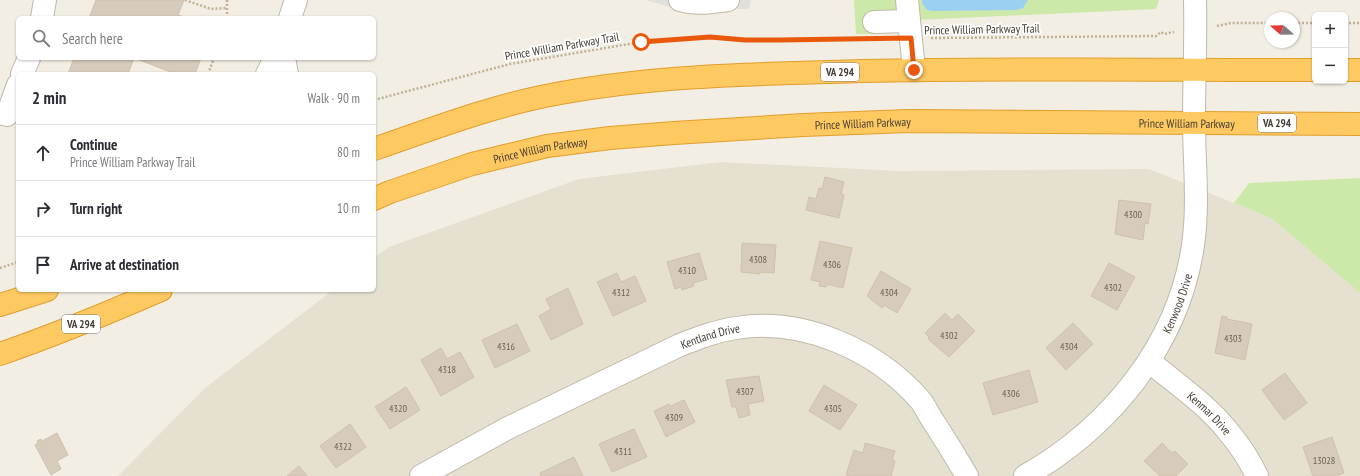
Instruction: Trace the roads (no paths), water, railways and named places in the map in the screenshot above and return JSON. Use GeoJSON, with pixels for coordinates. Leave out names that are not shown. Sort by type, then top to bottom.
{"type":"FeatureCollection","features":[{"type":"Feature","properties":{"kind":"highway","name":"VA 294"},"geometry":{"type":"LineString","coordinates":[[376,148],[458,119],[498,107],[560,93],[662,79],[740,74],[958,69],[1312,70]]}},
{"type":"Feature","properties":{"kind":"highway"},"geometry":{"type":"LineString","coordinates":[[1348,70],[1360,70]]}},
{"type":"Feature","properties":{"kind":"highway","name":"Prince William Parkway"},"geometry":{"type":"LineString","coordinates":[[376,198],[472,164],[547,146],[610,138],[674,133],[908,120],[1360,124]]}},
{"type":"Feature","properties":{"kind":"highway"},"geometry":{"type":"LineString","coordinates":[[0,305],[41,292]]}},
{"type":"Feature","properties":{"kind":"highway","name":"VA 294"},"geometry":{"type":"LineString","coordinates":[[0,354],[93,320],[156,292]]}},
{"type":"Feature","properties":{"kind":"street"},"geometry":{"type":"LineString","coordinates":[[42,16],[45,0]]}},
{"type":"Feature","properties":{"kind":"street"},"geometry":{"type":"LineString","coordinates":[[291,16],[296,0]]}},
{"type":"Feature","properties":{"kind":"street"},"geometry":{"type":"LineString","coordinates":[[680,0],[690,3],[704,4],[728,0]]}},
{"type":"Feature","properties":{"kind":"street","name":"Kenwood Drive"},"geometry":{"type":"LineString","coordinates":[[1025,476],[1045,465],[1072,446],[1109,412],[1149,361],[1170,324],[1184,286],[1193,244],[1195,209],[1195,0]]}},
{"type":"Feature","properties":{"kind":"street"},"geometry":{"type":"LineString","coordinates":[[869,31],[909,20],[914,70]]}},
{"type":"Feature","properties":{"kind":"street"},"geometry":{"type":"LineString","coordinates":[[23,72],[28,60]]}},
{"type":"Feature","properties":{"kind":"street"},"geometry":{"type":"LineString","coordinates":[[267,72],[273,60]]}},
{"type":"Feature","properties":{"kind":"street"},"geometry":{"type":"LineString","coordinates":[[284,60],[287,72]]}},
{"type":"Feature","properties":{"kind":"street"},"geometry":{"type":"LineString","coordinates":[[3,114],[16,89]]}},
{"type":"Feature","properties":{"kind":"street","name":"Kentland Drive"},"geometry":{"type":"LineString","coordinates":[[421,476],[508,428],[680,345],[705,336],[736,328],[769,326],[796,329],[828,338],[853,348],[882,365],[903,382],[921,402],[967,476]]}},
{"type":"Feature","properties":{"kind":"street","name":"Kenmar Drive"},"geometry":{"type":"LineString","coordinates":[[1149,361],[1208,409],[1227,430],[1248,458],[1257,476]]}},
{"type":"Feature","properties":{"kind":"water"},"geometry":{"type":"Polygon","coordinates":[[[922,0],[1028,0],[1023,8],[1017,10],[932,11],[927,10],[922,3],[922,0]]]}}]}
